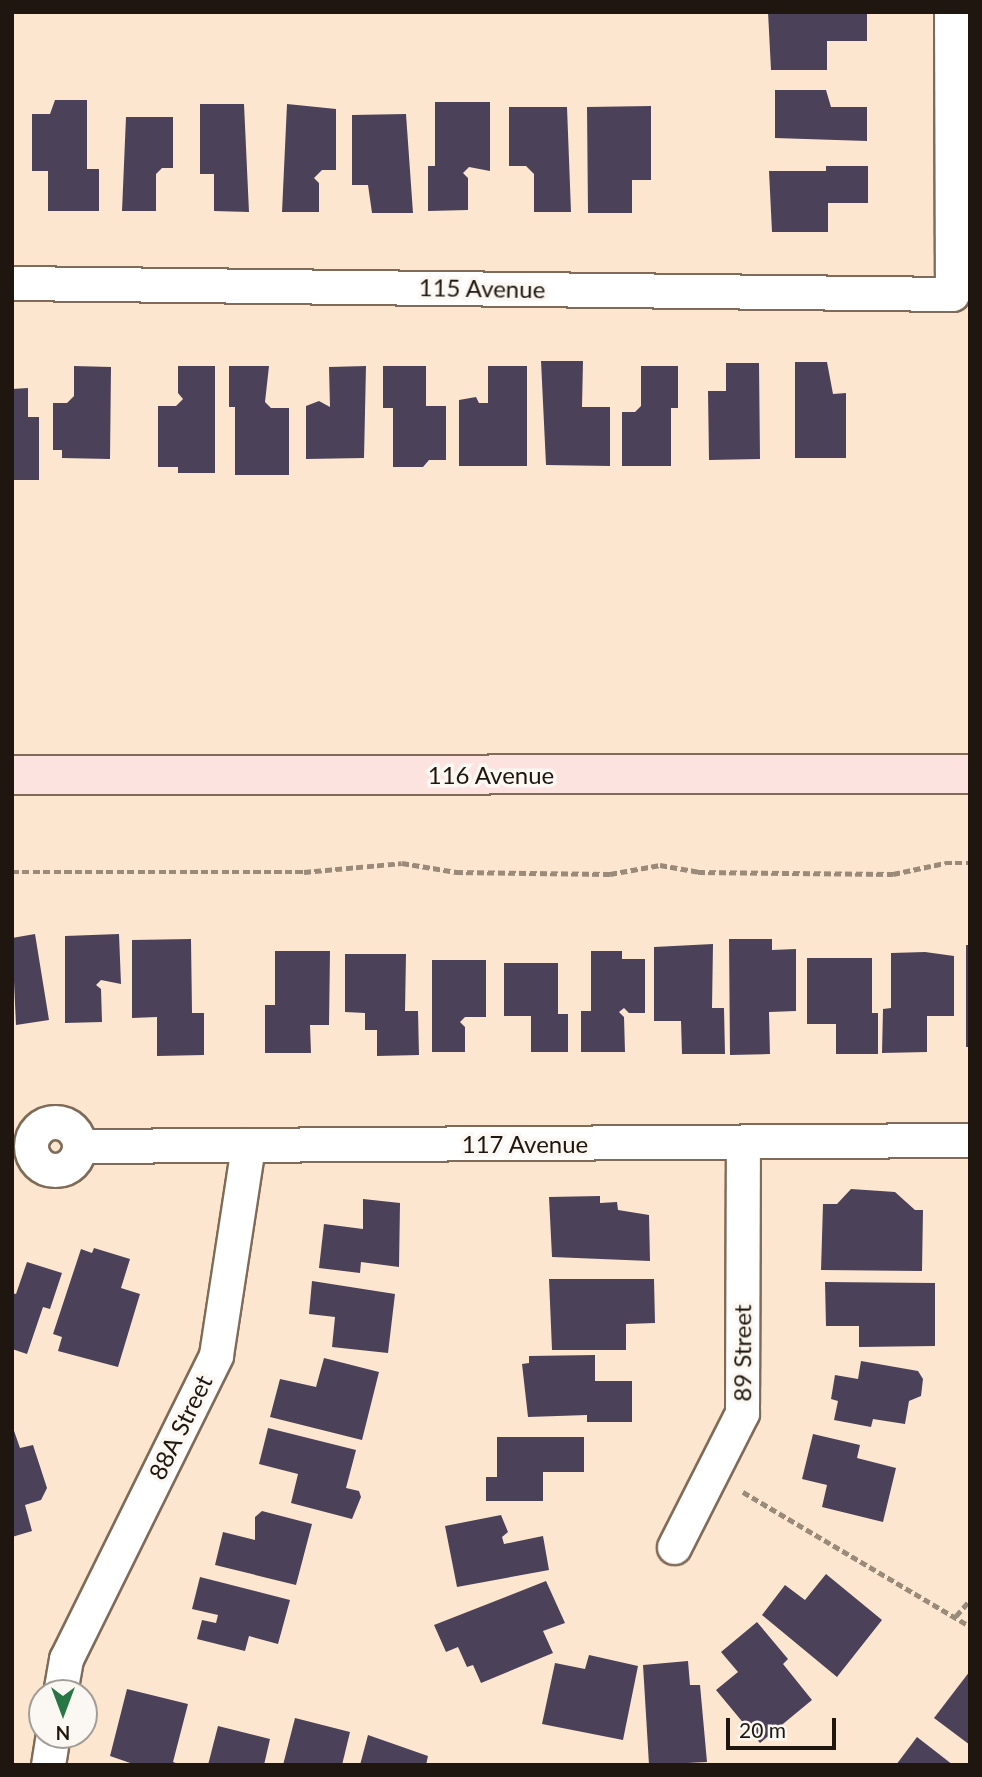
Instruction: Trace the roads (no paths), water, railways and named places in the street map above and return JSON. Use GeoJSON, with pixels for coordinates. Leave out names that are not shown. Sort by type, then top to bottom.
{"type":"FeatureCollection","features":[{"type":"Feature","properties":{"kind":"main road","name":"116 Avenue"},"geometry":{"type":"LineString","coordinates":[[12,775],[970,774]]}},
{"type":"Feature","properties":{"kind":"street","name":"115 Avenue"},"geometry":{"type":"LineString","coordinates":[[12,283],[953,294],[951,12]]}},
{"type":"Feature","properties":{"kind":"street","name":"117 Avenue"},"geometry":{"type":"LineString","coordinates":[[79,1146],[970,1140]]}},
{"type":"Feature","properties":{"kind":"street","name":"89 Street"},"geometry":{"type":"LineString","coordinates":[[674,1547],[742,1413],[743,1143]]}},
{"type":"Feature","properties":{"kind":"street","name":"88A Street"},"geometry":{"type":"LineString","coordinates":[[62,1679],[66,1659],[216,1355],[248,1145]]}}]}
